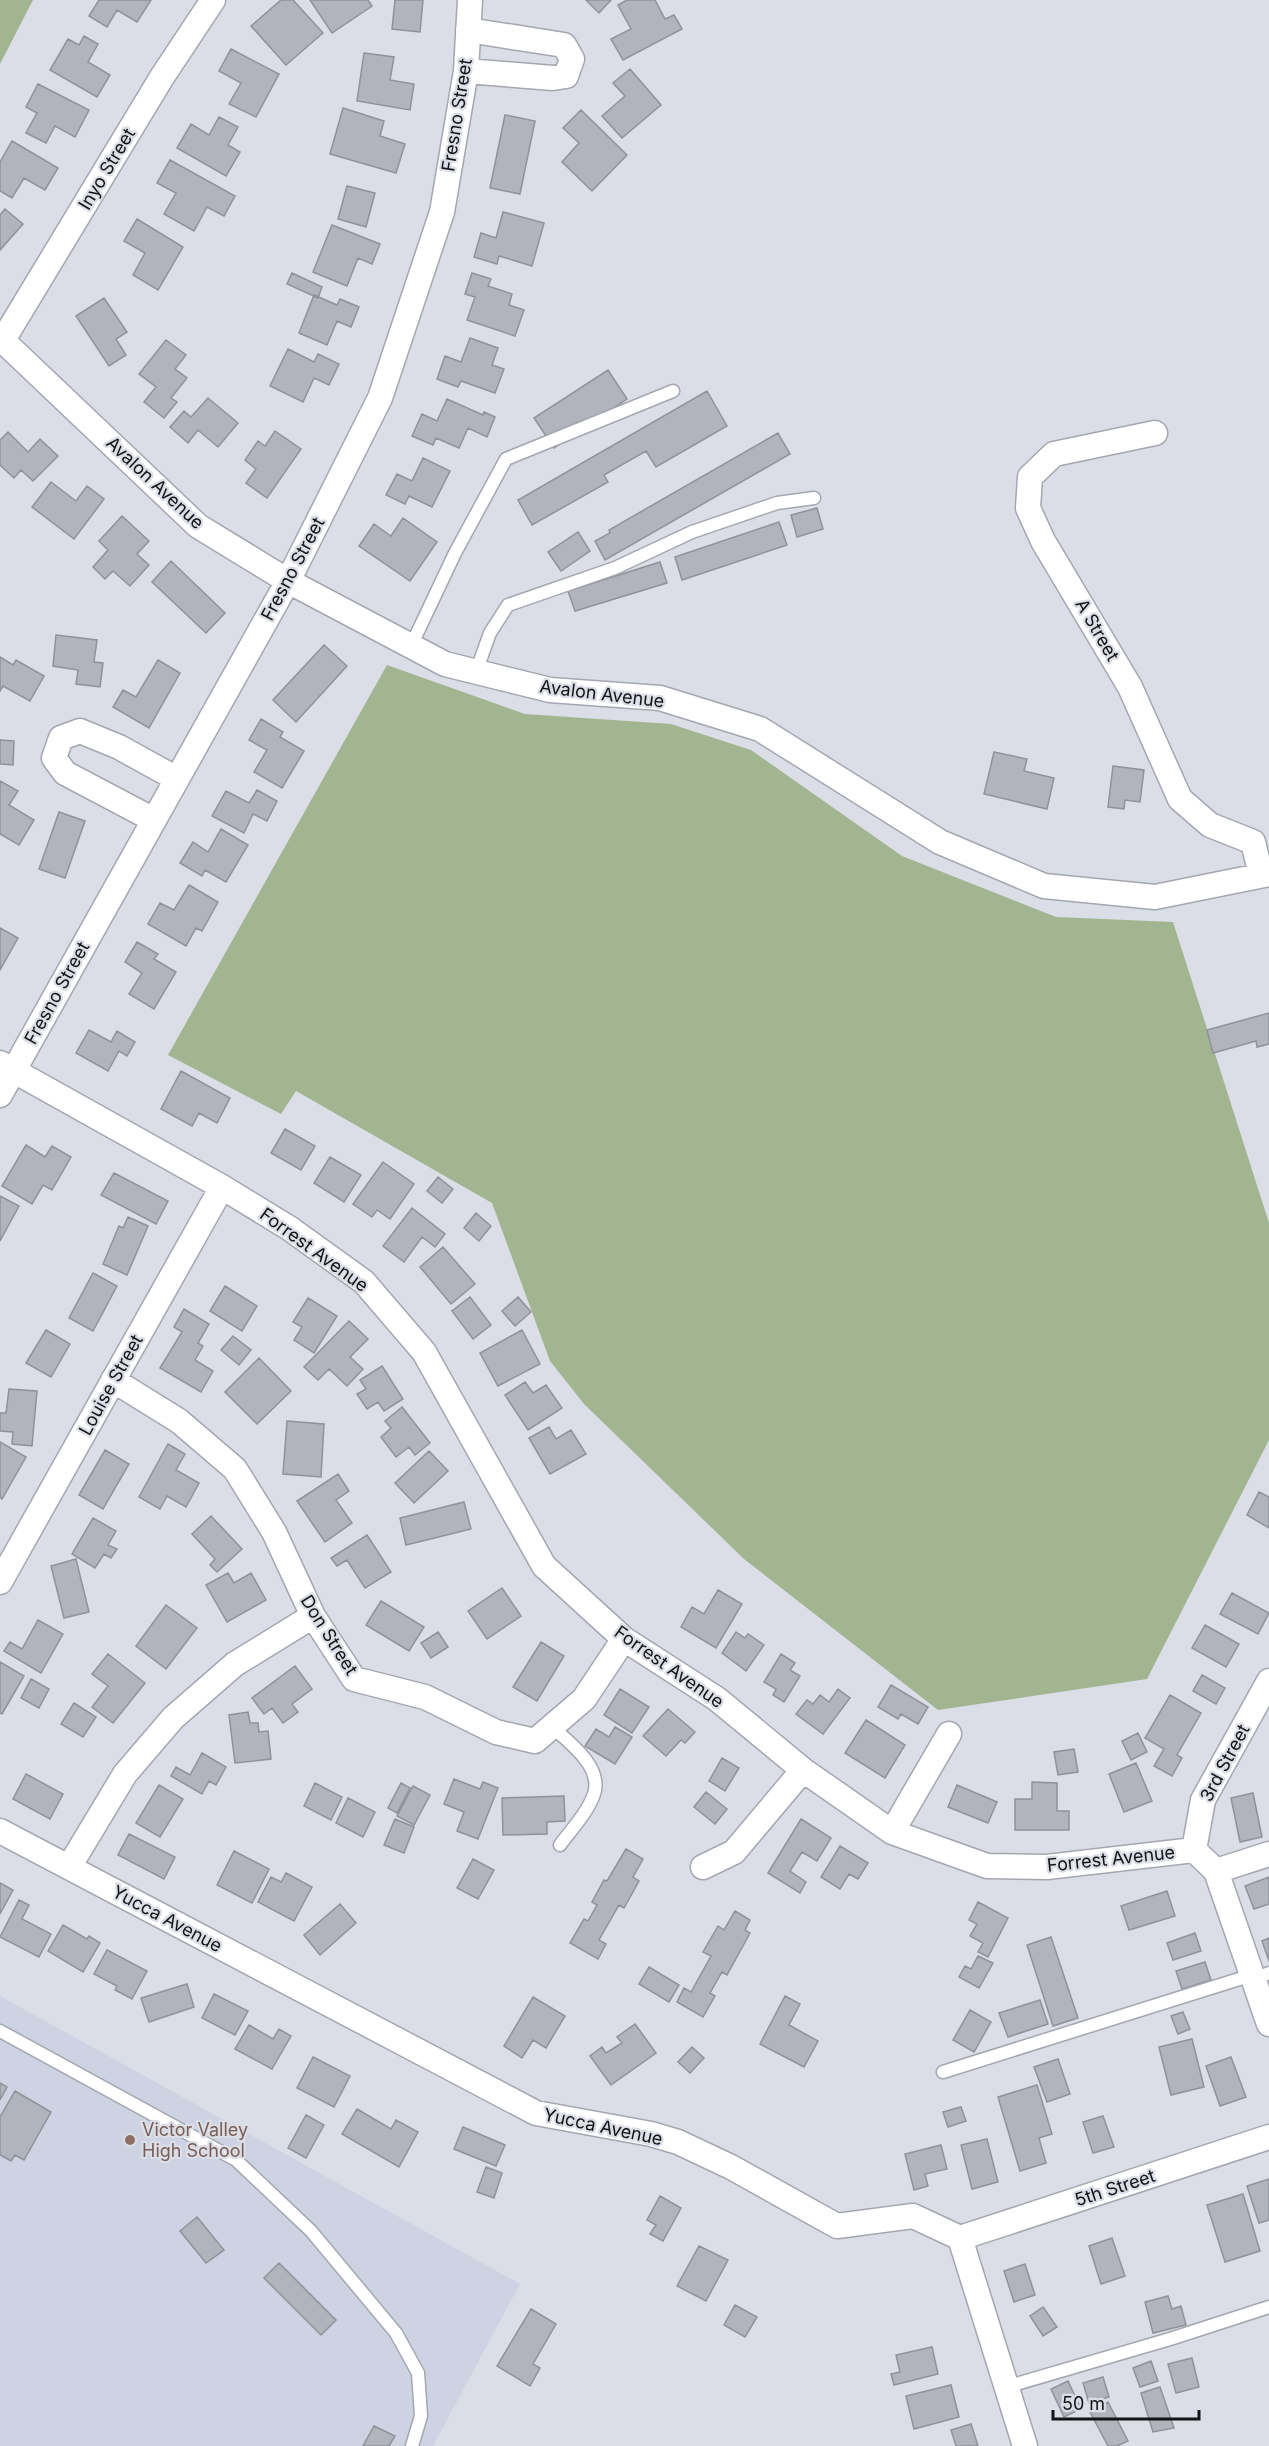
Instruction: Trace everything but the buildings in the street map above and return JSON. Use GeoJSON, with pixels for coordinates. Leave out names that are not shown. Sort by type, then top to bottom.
{"type":"FeatureCollection","features":[{"type":"Feature","properties":{"kind":"street","name":"Inyo Street"},"geometry":{"type":"LineString","coordinates":[[2,339],[162,77],[213,0]]}},
{"type":"Feature","properties":{"kind":"street","name":"Fresno Street"},"geometry":{"type":"LineString","coordinates":[[0,1095],[7,1067],[154,820],[288,581],[380,398],[442,212],[466,71],[470,0]]}},
{"type":"Feature","properties":{"kind":"street"},"geometry":{"type":"LineString","coordinates":[[466,71],[553,78],[566,76],[572,59],[564,45],[468,30]]}},
{"type":"Feature","properties":{"kind":"street","name":"Avalon Avenue"},"geometry":{"type":"LineString","coordinates":[[2,339],[198,526],[288,581],[445,664],[550,690],[660,698],[760,729],[940,843],[1044,885],[1155,897],[1265,875]]}},
{"type":"Feature","properties":{"kind":"street","name":"A Street"},"geometry":{"type":"LineString","coordinates":[[1155,433],[1054,454],[1030,477],[1028,508],[1043,541],[1130,687],[1180,799],[1210,825],[1253,842],[1265,875]]}},
{"type":"Feature","properties":{"kind":"street"},"geometry":{"type":"LineString","coordinates":[[154,820],[65,772],[54,758],[61,738],[80,731],[118,747],[177,778]]}},
{"type":"Feature","properties":{"kind":"street","name":"Forrest Avenue"},"geometry":{"type":"LineString","coordinates":[[7,1067],[222,1187],[289,1228],[364,1282],[424,1352],[467,1425],[544,1566],[624,1639],[717,1699],[803,1770],[892,1832],[987,1866],[1047,1867],[1194,1850],[1216,1870],[1258,1976],[1269,2024]]}},
{"type":"Feature","properties":{"kind":"street","name":"Louise Street"},"geometry":{"type":"LineString","coordinates":[[0,1582],[222,1187]]}},
{"type":"Feature","properties":{"kind":"street","name":"Don Street"},"geometry":{"type":"LineString","coordinates":[[113,1380],[179,1421],[235,1469],[274,1532],[313,1616],[354,1679],[424,1697],[496,1732],[535,1741],[584,1699],[624,1639]]}},
{"type":"Feature","properties":{"kind":"street"},"geometry":{"type":"LineString","coordinates":[[69,1867],[125,1774],[173,1718],[235,1664],[313,1616]]}},
{"type":"Feature","properties":{"kind":"street","name":"3rd Street"},"geometry":{"type":"LineString","coordinates":[[1194,1850],[1203,1800],[1269,1681]]}},
{"type":"Feature","properties":{"kind":"street"},"geometry":{"type":"LineString","coordinates":[[892,1832],[949,1734]]}},
{"type":"Feature","properties":{"kind":"street"},"geometry":{"type":"LineString","coordinates":[[703,1867],[734,1852],[803,1770]]}},
{"type":"Feature","properties":{"kind":"street","name":"Yucca Avenue"},"geometry":{"type":"LineString","coordinates":[[0,1831],[536,2113],[651,2134],[678,2142],[731,2167],[837,2226],[913,2216],[960,2238]]}},
{"type":"Feature","properties":{"kind":"street"},"geometry":{"type":"LineString","coordinates":[[1216,1870],[1269,1854]]}},
{"type":"Feature","properties":{"kind":"street","name":"5th Street"},"geometry":{"type":"LineString","coordinates":[[960,2238],[1269,2137]]}},
{"type":"Feature","properties":{"kind":"street"},"geometry":{"type":"LineString","coordinates":[[960,2238],[1025,2446]]}},
{"type":"Feature","properties":{"kind":"lane"},"geometry":{"type":"LineString","coordinates":[[411,646],[456,553],[506,459],[673,391]]}},
{"type":"Feature","properties":{"kind":"lane"},"geometry":{"type":"LineString","coordinates":[[476,672],[490,633],[508,605],[615,568],[692,532],[777,503],[814,498]]}},
{"type":"Feature","properties":{"kind":"lane"},"geometry":{"type":"LineString","coordinates":[[552,1727],[575,1748],[589,1767],[595,1780],[594,1794],[560,1845]]}},
{"type":"Feature","properties":{"kind":"lane"},"geometry":{"type":"LineString","coordinates":[[943,2072],[1258,1976]]}},
{"type":"Feature","properties":{"kind":"lane"},"geometry":{"type":"LineString","coordinates":[[0,2031],[236,2160],[311,2231],[396,2333],[418,2373],[421,2416],[412,2446]]}},
{"type":"Feature","properties":{"kind":"lane"},"geometry":{"type":"LineString","coordinates":[[1006,2387],[1170,2339],[1269,2307]]}},
{"type":"Feature","properties":{"kind":"shaded area","name":"Victor Valley High School"},"geometry":{"type":"Polygon","coordinates":[[[0,1996],[520,2284],[433,2446],[0,2446],[0,1996]]]}},
{"type":"Feature","properties":{"kind":"green space"},"geometry":{"type":"Polygon","coordinates":[[[0,0],[33,0],[0,64],[0,0]]]}},
{"type":"Feature","properties":{"kind":"green space"},"geometry":{"type":"Polygon","coordinates":[[[387,665],[525,714],[671,724],[751,750],[902,856],[1056,917],[1173,922],[1269,1223],[1269,1440],[1147,1679],[938,1710],[744,1559],[584,1404],[550,1361],[492,1203],[296,1091],[281,1114],[168,1055],[387,665]]]}},
{"type":"Feature","properties":{"kind":"place","name":"Victor Valley High School"},"geometry":{"type":"Point","coordinates":[130,2140]}}]}
